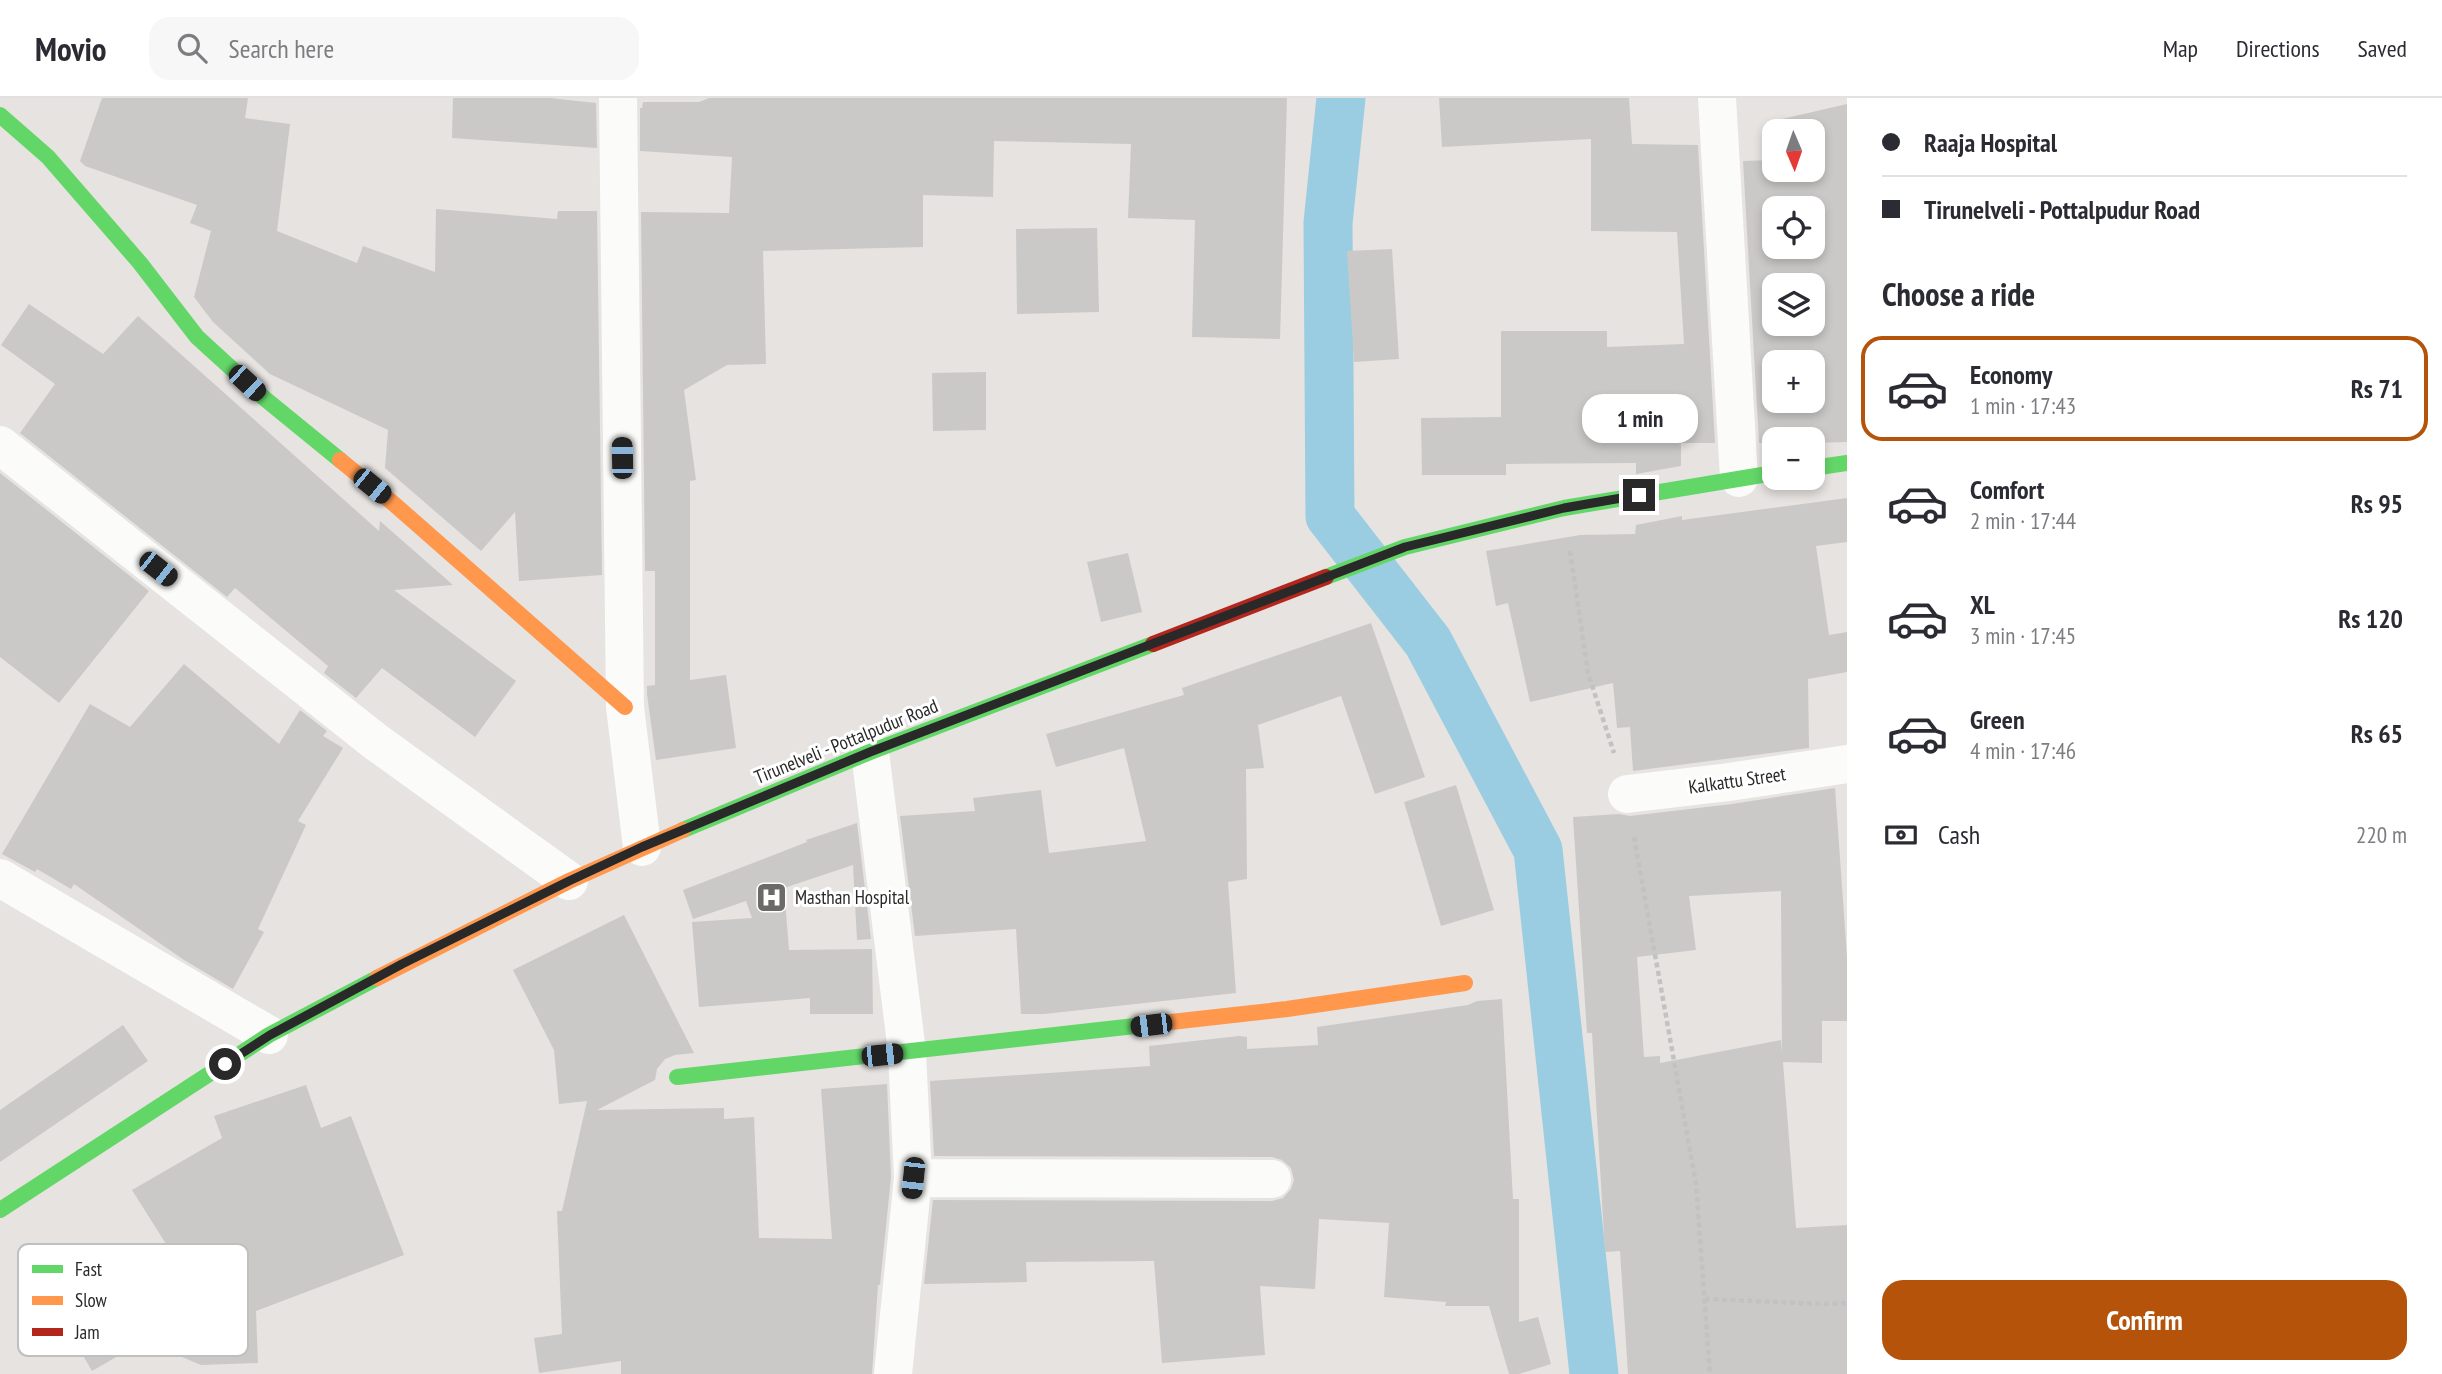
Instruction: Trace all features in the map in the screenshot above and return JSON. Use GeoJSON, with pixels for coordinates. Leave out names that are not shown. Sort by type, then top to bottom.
{"type":"FeatureCollection","features":[{"type":"Feature","properties":{"kind":"main road"},"geometry":{"type":"LineString","coordinates":[[0,115],[48,157],[140,263],[197,337],[264,398],[394,504],[625,707]]}},
{"type":"Feature","properties":{"kind":"main road"},"geometry":{"type":"LineString","coordinates":[[1825,466],[1847,463]]}},
{"type":"Feature","properties":{"kind":"main road","name":"Tirunelveli - Pottalpudur Road"},"geometry":{"type":"LineString","coordinates":[[0,1210],[270,1035],[402,964],[642,847],[870,752],[1405,547],[1564,508],[1757,476]]}},
{"type":"Feature","properties":{"kind":"main road"},"geometry":{"type":"LineString","coordinates":[[677,1077],[1287,1009],[1465,983]]}},
{"type":"Feature","properties":{"kind":"street"},"geometry":{"type":"LineString","coordinates":[[618,98],[625,707],[642,847]]}},
{"type":"Feature","properties":{"kind":"street"},"geometry":{"type":"LineString","coordinates":[[1717,98],[1757,476]]}},
{"type":"Feature","properties":{"kind":"street"},"geometry":{"type":"LineString","coordinates":[[0,445],[376,742],[569,881]]}},
{"type":"Feature","properties":{"kind":"street"},"geometry":{"type":"LineString","coordinates":[[870,752],[907,1052],[913,1178],[893,1374]]}},
{"type":"Feature","properties":{"kind":"street","name":"Kalkattu Street"},"geometry":{"type":"LineString","coordinates":[[1627,794],[1847,764]]}},
{"type":"Feature","properties":{"kind":"street"},"geometry":{"type":"LineString","coordinates":[[0,878],[270,1035]]}},
{"type":"Feature","properties":{"kind":"street"},"geometry":{"type":"LineString","coordinates":[[913,1178],[1272,1179]]}},
{"type":"Feature","properties":{"kind":"path"},"geometry":{"type":"LineString","coordinates":[[1564,508],[1588,673],[1627,794],[1650,939],[1696,1184],[1710,1374]]}},
{"type":"Feature","properties":{"kind":"path"},"geometry":{"type":"LineString","coordinates":[[1704,1299],[1847,1303]]}},
{"type":"Feature","properties":{"kind":"building"},"geometry":{"type":"Polygon","coordinates":[[[102,98],[248,98],[245,118],[290,124],[277,231],[357,263],[363,246],[435,272],[436,209],[557,219],[558,211],[597,211],[602,575],[519,581],[515,512],[481,551],[385,468],[388,430],[270,374],[213,322],[194,297],[211,231],[190,223],[197,205],[85,166],[80,161],[102,98]]]}},
{"type":"Feature","properties":{"kind":"building"},"geometry":{"type":"Polygon","coordinates":[[[453,98],[550,98],[596,103],[597,148],[452,138],[453,98]]]}},
{"type":"Feature","properties":{"kind":"building"},"geometry":{"type":"Polygon","coordinates":[[[709,98],[1287,98],[1280,339],[1192,337],[1195,220],[1128,218],[1131,144],[994,141],[993,197],[923,195],[923,247],[763,251],[766,364],[727,365],[684,390],[696,480],[690,481],[690,680],[726,675],[736,748],[656,760],[647,694],[647,686],[655,685],[655,571],[645,571],[641,212],[729,213],[732,157],[640,151],[640,108],[643,102],[699,102],[709,98]]]}},
{"type":"Feature","properties":{"kind":"building"},"geometry":{"type":"Polygon","coordinates":[[[1439,98],[1629,98],[1632,144],[1698,145],[1715,443],[1681,443],[1681,466],[1636,474],[1636,463],[1506,464],[1506,475],[1422,475],[1421,418],[1501,417],[1501,331],[1607,331],[1607,347],[1684,344],[1677,232],[1591,231],[1591,139],[1442,147],[1439,98]]]}},
{"type":"Feature","properties":{"kind":"building"},"geometry":{"type":"Polygon","coordinates":[[[1847,104],[1847,442],[1825,443],[1825,427],[1762,427],[1762,443],[1759,443],[1743,161],[1762,160],[1762,182],[1825,182],[1825,119],[1782,119],[1847,104]]]}},
{"type":"Feature","properties":{"kind":"building"},"geometry":{"type":"Polygon","coordinates":[[[1097,228],[1099,312],[1017,314],[1016,229],[1097,228]]]}},
{"type":"Feature","properties":{"kind":"building"},"geometry":{"type":"Polygon","coordinates":[[[1392,249],[1399,359],[1354,362],[1347,251],[1392,249]]]}},
{"type":"Feature","properties":{"kind":"building"},"geometry":{"type":"Polygon","coordinates":[[[29,304],[103,354],[138,316],[379,531],[380,521],[453,585],[394,590],[516,681],[475,737],[382,668],[356,698],[324,673],[328,666],[235,588],[227,597],[20,433],[55,384],[1,345],[29,304]]]}},
{"type":"Feature","properties":{"kind":"building"},"geometry":{"type":"Polygon","coordinates":[[[986,372],[986,430],[933,431],[932,373],[986,372]]]}},
{"type":"Feature","properties":{"kind":"building"},"geometry":{"type":"Polygon","coordinates":[[[0,473],[149,591],[59,703],[0,657],[0,473]]]}},
{"type":"Feature","properties":{"kind":"building"},"geometry":{"type":"Polygon","coordinates":[[[1847,498],[1847,542],[1816,546],[1829,635],[1847,632],[1847,672],[1808,679],[1809,748],[1633,771],[1630,727],[1617,728],[1613,683],[1530,702],[1508,603],[1496,606],[1486,551],[1580,535],[1635,534],[1636,525],[1682,516],[1682,520],[1847,498]]]}},
{"type":"Feature","properties":{"kind":"building"},"geometry":{"type":"Polygon","coordinates":[[[1128,553],[1142,612],[1101,622],[1087,562],[1128,553]]]}},
{"type":"Feature","properties":{"kind":"building"},"geometry":{"type":"Polygon","coordinates":[[[1371,623],[1425,777],[1375,794],[1341,696],[1258,725],[1264,768],[1246,769],[1247,879],[1228,882],[1236,993],[1044,1014],[1021,1014],[1016,929],[915,936],[900,816],[975,811],[973,798],[1041,790],[1049,853],[1146,841],[1124,748],[1056,767],[1046,734],[1184,695],[1182,688],[1371,623]]]}},
{"type":"Feature","properties":{"kind":"building"},"geometry":{"type":"Polygon","coordinates":[[[184,664],[279,744],[300,710],[327,731],[323,736],[343,748],[298,821],[306,825],[258,929],[264,932],[233,989],[184,960],[74,884],[71,889],[37,869],[35,872],[2,854],[90,704],[130,727],[184,664]]]}},
{"type":"Feature","properties":{"kind":"building"},"geometry":{"type":"Polygon","coordinates":[[[1456,785],[1494,910],[1441,926],[1404,802],[1456,785]]]}},
{"type":"Feature","properties":{"kind":"building"},"geometry":{"type":"Polygon","coordinates":[[[1835,788],[1847,957],[1847,1021],[1822,1021],[1822,1063],[1783,1062],[1796,1228],[1847,1225],[1847,1374],[1628,1374],[1620,1251],[1605,1252],[1592,1033],[1587,1033],[1573,817],[1619,814],[1630,816],[1835,788]],[[1781,891],[1689,896],[1696,950],[1637,957],[1644,1057],[1660,1056],[1660,1063],[1781,1040],[1782,1053],[1781,891]]]}},
{"type":"Feature","properties":{"kind":"building"},"geometry":{"type":"Polygon","coordinates":[[[857,823],[871,939],[857,940],[853,865],[784,888],[789,950],[872,949],[873,1014],[810,1014],[810,998],[699,1007],[692,922],[752,918],[746,901],[693,919],[683,890],[807,842],[806,840],[857,823]]]}},
{"type":"Feature","properties":{"kind":"building"},"geometry":{"type":"Polygon","coordinates":[[[624,915],[694,1053],[665,1059],[657,1069],[655,1080],[597,1110],[724,1108],[724,1119],[754,1117],[759,1238],[832,1239],[821,1089],[887,1084],[891,1177],[878,1285],[872,1374],[621,1374],[621,1361],[539,1373],[534,1338],[562,1334],[557,1211],[562,1211],[587,1101],[559,1104],[554,1050],[513,970],[624,915]]]}},
{"type":"Feature","properties":{"kind":"building"},"geometry":{"type":"Polygon","coordinates":[[[1502,999],[1513,1199],[1519,1199],[1519,1322],[1538,1317],[1551,1364],[1519,1374],[1509,1374],[1489,1306],[1445,1306],[1446,1302],[1384,1297],[1389,1223],[1319,1219],[1315,1289],[1260,1286],[1265,1355],[1162,1363],[1154,1261],[1026,1262],[1027,1282],[924,1284],[933,1200],[1272,1201],[1283,1198],[1291,1189],[1294,1180],[1291,1168],[1282,1160],[1272,1157],[934,1156],[930,1081],[1150,1066],[1149,1046],[1239,1036],[1247,1037],[1247,1049],[1318,1045],[1317,1027],[1502,999]]]}},
{"type":"Feature","properties":{"kind":"building"},"geometry":{"type":"Polygon","coordinates":[[[123,1025],[148,1061],[0,1162],[0,1110],[123,1025]]]}},
{"type":"Feature","properties":{"kind":"building"},"geometry":{"type":"Polygon","coordinates":[[[306,1085],[321,1128],[351,1116],[404,1255],[256,1311],[258,1363],[201,1365],[180,1356],[248,1356],[248,1244],[166,1244],[132,1190],[222,1138],[214,1116],[306,1085]]]}},
{"type":"Feature","properties":{"kind":"building"},"geometry":{"type":"Polygon","coordinates":[[[83,1356],[118,1356],[92,1371],[83,1356]]]}},
{"type":"Feature","properties":{"kind":"waterway"},"geometry":{"type":"LineString","coordinates":[[1341,98],[1328,223],[1330,516],[1428,642],[1538,850],[1594,1374]]}},
{"type":"Feature","properties":{"kind":"traffic: fast"},"geometry":{"type":"LineString","coordinates":[[0,115],[48,157],[140,263],[197,337],[264,398],[340,460]]}},
{"type":"Feature","properties":{"kind":"traffic: fast"},"geometry":{"type":"LineString","coordinates":[[1825,466],[1847,463]]}},
{"type":"Feature","properties":{"kind":"traffic: fast"},"geometry":{"type":"LineString","coordinates":[[1326,577],[1405,547],[1564,508],[1762,475]]}},
{"type":"Feature","properties":{"kind":"traffic: fast"},"geometry":{"type":"LineString","coordinates":[[683,830],[870,752],[1153,644]]}},
{"type":"Feature","properties":{"kind":"traffic: fast"},"geometry":{"type":"LineString","coordinates":[[0,1210],[269,1035],[377,978]]}},
{"type":"Feature","properties":{"kind":"traffic: fast"},"geometry":{"type":"LineString","coordinates":[[677,1077],[1144,1025]]}},
{"type":"Feature","properties":{"kind":"traffic: slow"},"geometry":{"type":"LineString","coordinates":[[340,460],[394,504],[625,707]]}},
{"type":"Feature","properties":{"kind":"traffic: slow"},"geometry":{"type":"LineString","coordinates":[[377,978],[569,881],[683,830]]}},
{"type":"Feature","properties":{"kind":"traffic: slow"},"geometry":{"type":"LineString","coordinates":[[1144,1025],[1287,1009],[1465,983]]}},
{"type":"Feature","properties":{"kind":"traffic: jam"},"geometry":{"type":"LineString","coordinates":[[1153,644],[1326,577]]}},
{"type":"Feature","properties":{"kind":"place","name":"Masthan Hospital"},"geometry":{"type":"Point","coordinates":[772,897]}},
{"type":"Feature","properties":{"kind":"route"},"geometry":{"type":"LineString","coordinates":[[225,1064],[270,1035],[402,964],[569,881],[642,847],[870,752],[1405,547],[1564,508],[1639,495]]}}]}
